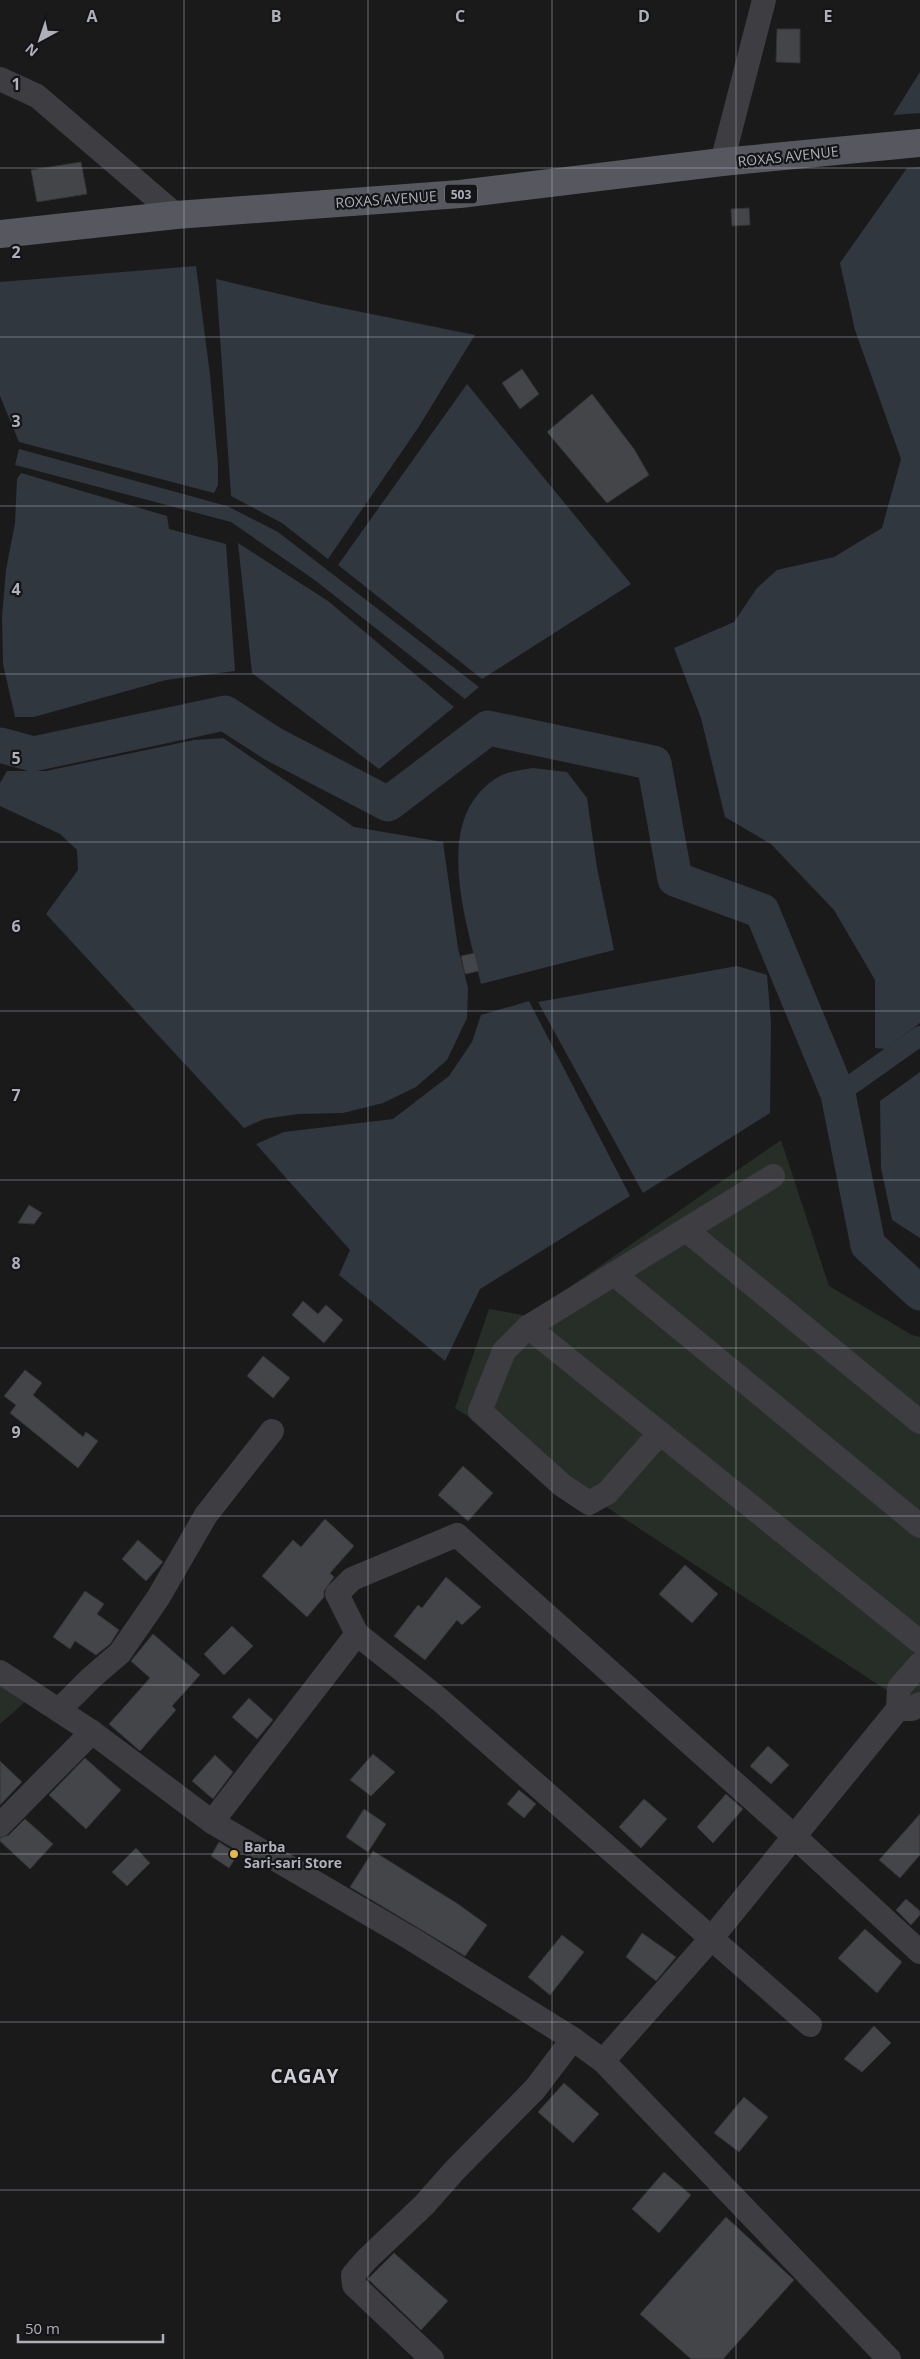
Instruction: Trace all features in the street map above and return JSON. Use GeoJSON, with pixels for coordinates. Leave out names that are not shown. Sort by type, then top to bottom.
{"type":"FeatureCollection","features":[{"type":"Feature","properties":{"kind":"main road","name":"ROXAS AVENUE"},"geometry":{"type":"LineString","coordinates":[[0,234],[176,215],[460,194],[722,162],[920,143]]}},
{"type":"Feature","properties":{"kind":"street"},"geometry":{"type":"LineString","coordinates":[[722,162],[764,0]]}},
{"type":"Feature","properties":{"kind":"street"},"geometry":{"type":"LineString","coordinates":[[0,79],[37,96],[176,215]]}},
{"type":"Feature","properties":{"kind":"street"},"geometry":{"type":"LineString","coordinates":[[660,1433],[607,1493],[589,1503],[562,1485],[480,1411],[504,1351],[528,1327],[773,1176]]}},
{"type":"Feature","properties":{"kind":"street"},"geometry":{"type":"LineString","coordinates":[[686,1230],[920,1422]]}},
{"type":"Feature","properties":{"kind":"street"},"geometry":{"type":"LineString","coordinates":[[614,1274],[920,1526]]}},
{"type":"Feature","properties":{"kind":"street"},"geometry":{"type":"LineString","coordinates":[[528,1327],[920,1642]]}},
{"type":"Feature","properties":{"kind":"street"},"geometry":{"type":"LineString","coordinates":[[59,1710],[91,1678],[120,1653],[158,1598],[206,1515],[272,1431]]}},
{"type":"Feature","properties":{"kind":"street"},"geometry":{"type":"LineString","coordinates":[[810,2026],[710,1940],[448,1706],[357,1634],[337,1594],[352,1580],[457,1535],[795,1837],[920,1952]]}},
{"type":"Feature","properties":{"kind":"street"},"geometry":{"type":"LineString","coordinates":[[212,1822],[357,1634]]}},
{"type":"Feature","properties":{"kind":"street"},"geometry":{"type":"LineString","coordinates":[[603,2061],[710,1940],[795,1837],[909,1707],[899,1688],[920,1664]]}},
{"type":"Feature","properties":{"kind":"street"},"geometry":{"type":"LineString","coordinates":[[0,1672],[92,1732],[212,1822],[410,1938],[574,2039],[603,2061],[889,2359]]}},
{"type":"Feature","properties":{"kind":"street"},"geometry":{"type":"LineString","coordinates":[[0,1825],[92,1732]]}},
{"type":"Feature","properties":{"kind":"street"},"geometry":{"type":"LineString","coordinates":[[432,2359],[354,2285],[353,2275],[367,2259],[424,2205],[455,2170],[535,2089],[574,2039]]}},
{"type":"Feature","properties":{"kind":"shaded area"},"geometry":{"type":"Polygon","coordinates":[[[920,72],[920,113],[893,115],[920,72]]]}},
{"type":"Feature","properties":{"kind":"shaded area"},"geometry":{"type":"Polygon","coordinates":[[[920,167],[920,1023],[885,1049],[875,1048],[875,980],[834,910],[771,844],[725,817],[701,718],[674,648],[734,622],[757,588],[777,570],[834,557],[882,528],[901,459],[855,330],[840,263],[907,168],[920,167]]]}},
{"type":"Feature","properties":{"kind":"shaded area"},"geometry":{"type":"Polygon","coordinates":[[[196,266],[210,375],[218,465],[218,485],[214,493],[19,442],[0,396],[0,282],[196,266]]]}},
{"type":"Feature","properties":{"kind":"shaded area"},"geometry":{"type":"Polygon","coordinates":[[[216,279],[322,304],[475,335],[418,428],[328,559],[282,523],[231,496],[216,279]]]}},
{"type":"Feature","properties":{"kind":"shaded area"},"geometry":{"type":"Polygon","coordinates":[[[467,384],[631,584],[482,679],[338,565],[467,384]]]}},
{"type":"Feature","properties":{"kind":"shaded area"},"geometry":{"type":"Polygon","coordinates":[[[19,449],[227,506],[278,532],[479,687],[465,699],[316,581],[231,522],[15,465],[19,449]]]}},
{"type":"Feature","properties":{"kind":"shaded area"},"geometry":{"type":"Polygon","coordinates":[[[21,473],[167,516],[169,529],[226,544],[235,671],[166,680],[34,717],[15,717],[3,664],[2,617],[6,570],[15,523],[17,479],[21,473]]]}},
{"type":"Feature","properties":{"kind":"shaded area"},"geometry":{"type":"Polygon","coordinates":[[[238,543],[328,601],[454,707],[379,769],[252,673],[238,543]]]}},
{"type":"Feature","properties":{"kind":"shaded area"},"geometry":{"type":"Polygon","coordinates":[[[223,738],[354,827],[443,842],[458,948],[468,988],[467,1018],[447,1060],[416,1087],[383,1103],[343,1113],[298,1114],[264,1119],[244,1128],[46,914],[78,870],[77,850],[60,834],[0,806],[0,783],[7,771],[46,771],[194,740],[223,738]]]}},
{"type":"Feature","properties":{"kind":"shaded area"},"geometry":{"type":"Polygon","coordinates":[[[533,768],[567,772],[587,798],[597,868],[614,950],[481,984],[462,901],[459,872],[459,843],[465,817],[478,794],[500,776],[533,768]]]}},
{"type":"Feature","properties":{"kind":"shaded area"},"geometry":{"type":"Polygon","coordinates":[[[737,966],[767,975],[771,1023],[770,1113],[643,1193],[538,1002],[737,966]]]}},
{"type":"Feature","properties":{"kind":"shaded area"},"geometry":{"type":"Polygon","coordinates":[[[529,1001],[630,1196],[480,1289],[445,1361],[339,1275],[350,1250],[256,1144],[284,1132],[393,1119],[449,1076],[472,1042],[481,1015],[529,1001]]]}},
{"type":"Feature","properties":{"kind":"shaded area"},"geometry":{"type":"Polygon","coordinates":[[[920,1072],[920,1238],[892,1220],[881,1168],[880,1101],[920,1072]]]}},
{"type":"Feature","properties":{"kind":"shaded area"},"geometry":{"type":"Polygon","coordinates":[[[781,1140],[829,1286],[912,1335],[920,1337],[920,1712],[455,1408],[489,1309],[528,1316],[781,1140]]]}},
{"type":"Feature","properties":{"kind":"shaded area"},"geometry":{"type":"Polygon","coordinates":[[[0,1685],[25,1702],[0,1724],[0,1685]]]}},
{"type":"Feature","properties":{"kind":"building"},"geometry":{"type":"Polygon","coordinates":[[[777,29],[800,29],[800,63],[776,62],[777,29]]]}},
{"type":"Feature","properties":{"kind":"building"},"geometry":{"type":"Polygon","coordinates":[[[81,162],[87,194],[37,202],[31,170],[81,162]]]}},
{"type":"Feature","properties":{"kind":"building"},"geometry":{"type":"Polygon","coordinates":[[[749,208],[750,225],[732,226],[731,209],[749,208]]]}},
{"type":"Feature","properties":{"kind":"building"},"geometry":{"type":"Polygon","coordinates":[[[522,369],[539,394],[520,409],[502,383],[522,369]]]}},
{"type":"Feature","properties":{"kind":"building"},"geometry":{"type":"Polygon","coordinates":[[[592,394],[634,449],[649,475],[607,503],[547,432],[592,394]]]}},
{"type":"Feature","properties":{"kind":"building"},"geometry":{"type":"Polygon","coordinates":[[[475,953],[479,971],[465,974],[461,956],[475,953]]]}},
{"type":"Feature","properties":{"kind":"building"},"geometry":{"type":"Polygon","coordinates":[[[29,1205],[42,1213],[34,1224],[18,1223],[29,1205]]]}},
{"type":"Feature","properties":{"kind":"building"},"geometry":{"type":"Polygon","coordinates":[[[303,1301],[318,1314],[326,1305],[343,1320],[324,1343],[292,1315],[303,1301]]]}},
{"type":"Feature","properties":{"kind":"building"},"geometry":{"type":"Polygon","coordinates":[[[263,1356],[290,1378],[273,1398],[247,1376],[263,1356]]]}},
{"type":"Feature","properties":{"kind":"building"},"geometry":{"type":"Polygon","coordinates":[[[25,1370],[42,1383],[33,1395],[83,1437],[86,1432],[98,1441],[78,1468],[10,1413],[16,1405],[4,1396],[25,1370]]]}},
{"type":"Feature","properties":{"kind":"building"},"geometry":{"type":"Polygon","coordinates":[[[463,1466],[493,1493],[468,1521],[438,1495],[463,1466]]]}},
{"type":"Feature","properties":{"kind":"building"},"geometry":{"type":"Polygon","coordinates":[[[325,1519],[354,1546],[330,1573],[334,1577],[324,1591],[324,1597],[307,1617],[262,1576],[293,1540],[301,1547],[325,1519]]]}},
{"type":"Feature","properties":{"kind":"building"},"geometry":{"type":"Polygon","coordinates":[[[138,1540],[163,1562],[146,1581],[122,1559],[138,1540]]]}},
{"type":"Feature","properties":{"kind":"building"},"geometry":{"type":"Polygon","coordinates":[[[685,1565],[718,1594],[692,1623],[659,1594],[685,1565]]]}},
{"type":"Feature","properties":{"kind":"building"},"geometry":{"type":"Polygon","coordinates":[[[446,1577],[481,1607],[462,1625],[457,1620],[425,1660],[394,1636],[418,1605],[422,1608],[446,1577]]]}},
{"type":"Feature","properties":{"kind":"building"},"geometry":{"type":"Polygon","coordinates":[[[85,1591],[104,1604],[97,1614],[119,1630],[110,1644],[96,1655],[75,1641],[70,1649],[53,1637],[85,1591]]]}},
{"type":"Feature","properties":{"kind":"building"},"geometry":{"type":"Polygon","coordinates":[[[232,1626],[253,1646],[224,1675],[204,1654],[232,1626]]]}},
{"type":"Feature","properties":{"kind":"building"},"geometry":{"type":"Polygon","coordinates":[[[153,1634],[200,1675],[172,1706],[176,1710],[140,1751],[109,1724],[150,1678],[131,1661],[153,1634]]]}},
{"type":"Feature","properties":{"kind":"building"},"geometry":{"type":"Polygon","coordinates":[[[249,1698],[273,1720],[257,1739],[232,1717],[249,1698]]]}},
{"type":"Feature","properties":{"kind":"building"},"geometry":{"type":"Polygon","coordinates":[[[768,1746],[789,1765],[771,1784],[750,1766],[768,1746]]]}},
{"type":"Feature","properties":{"kind":"building"},"geometry":{"type":"Polygon","coordinates":[[[373,1754],[395,1772],[371,1796],[350,1780],[373,1754]]]}},
{"type":"Feature","properties":{"kind":"building"},"geometry":{"type":"Polygon","coordinates":[[[215,1755],[233,1772],[213,1799],[192,1781],[215,1755]]]}},
{"type":"Feature","properties":{"kind":"building"},"geometry":{"type":"Polygon","coordinates":[[[85,1758],[121,1790],[86,1829],[49,1795],[85,1758]]]}},
{"type":"Feature","properties":{"kind":"building"},"geometry":{"type":"Polygon","coordinates":[[[0,1761],[22,1782],[0,1805],[0,1761]]]}},
{"type":"Feature","properties":{"kind":"building"},"geometry":{"type":"Polygon","coordinates":[[[519,1790],[536,1804],[524,1818],[507,1804],[519,1790]]]}},
{"type":"Feature","properties":{"kind":"building"},"geometry":{"type":"Polygon","coordinates":[[[726,1794],[743,1809],[713,1843],[697,1827],[726,1794]]]}},
{"type":"Feature","properties":{"kind":"building"},"geometry":{"type":"Polygon","coordinates":[[[644,1799],[667,1819],[641,1848],[619,1827],[644,1799]]]}},
{"type":"Feature","properties":{"kind":"building"},"geometry":{"type":"Polygon","coordinates":[[[364,1809],[386,1824],[368,1852],[346,1837],[364,1809]]]}},
{"type":"Feature","properties":{"kind":"building"},"geometry":{"type":"Polygon","coordinates":[[[920,1814],[920,1855],[900,1878],[879,1860],[920,1814]]]}},
{"type":"Feature","properties":{"kind":"building"},"geometry":{"type":"Polygon","coordinates":[[[25,1819],[53,1844],[30,1869],[0,1841],[0,1838],[9,1835],[25,1819]]]}},
{"type":"Feature","properties":{"kind":"building"},"geometry":{"type":"Polygon","coordinates":[[[219,1842],[238,1854],[229,1868],[211,1856],[219,1842]]]}},
{"type":"Feature","properties":{"kind":"building"},"geometry":{"type":"Polygon","coordinates":[[[136,1848],[150,1863],[127,1886],[112,1872],[136,1848]]]}},
{"type":"Feature","properties":{"kind":"building"},"geometry":{"type":"Polygon","coordinates":[[[373,1851],[458,1904],[487,1925],[465,1956],[350,1887],[373,1851]]]}},
{"type":"Feature","properties":{"kind":"building"},"geometry":{"type":"Polygon","coordinates":[[[906,1899],[920,1911],[920,1915],[911,1925],[896,1910],[906,1899]]]}},
{"type":"Feature","properties":{"kind":"building"},"geometry":{"type":"Polygon","coordinates":[[[865,1929],[902,1962],[877,1993],[838,1958],[865,1929]]]}},
{"type":"Feature","properties":{"kind":"building"},"geometry":{"type":"Polygon","coordinates":[[[642,1933],[676,1957],[656,1981],[626,1957],[642,1933]]]}},
{"type":"Feature","properties":{"kind":"building"},"geometry":{"type":"Polygon","coordinates":[[[562,1935],[584,1952],[550,1995],[528,1977],[562,1935]]]}},
{"type":"Feature","properties":{"kind":"building"},"geometry":{"type":"Polygon","coordinates":[[[874,2026],[891,2043],[862,2072],[844,2059],[874,2026]]]}},
{"type":"Feature","properties":{"kind":"building"},"geometry":{"type":"Polygon","coordinates":[[[564,2083],[599,2114],[573,2143],[538,2112],[564,2083]]]}},
{"type":"Feature","properties":{"kind":"building"},"geometry":{"type":"Polygon","coordinates":[[[744,2097],[768,2117],[739,2152],[714,2133],[744,2097]]]}},
{"type":"Feature","properties":{"kind":"building"},"geometry":{"type":"Polygon","coordinates":[[[664,2172],[691,2195],[659,2233],[632,2209],[664,2172]]]}},
{"type":"Feature","properties":{"kind":"building"},"geometry":{"type":"Polygon","coordinates":[[[726,2217],[794,2280],[723,2359],[691,2359],[640,2314],[726,2217]]]}},
{"type":"Feature","properties":{"kind":"building"},"geometry":{"type":"Polygon","coordinates":[[[394,2253],[448,2301],[421,2330],[368,2279],[394,2253]]]}},
{"type":"Feature","properties":{"kind":"waterway"},"geometry":{"type":"LineString","coordinates":[[0,745],[33,754],[225,713],[273,744],[388,804],[488,728],[654,763],[675,879],[762,911],[838,1094],[868,1245],[920,1293]]}},
{"type":"Feature","properties":{"kind":"waterway"},"geometry":{"type":"LineString","coordinates":[[838,1094],[920,1036]]}},
{"type":"Feature","properties":{"kind":"place","name":"Barba Sari-sari Store"},"geometry":{"type":"Point","coordinates":[234,1854]}},
{"type":"Feature","properties":{"kind":"district","name":"CAGAY"},"geometry":{"type":"Point","coordinates":[305,2076]}}]}
